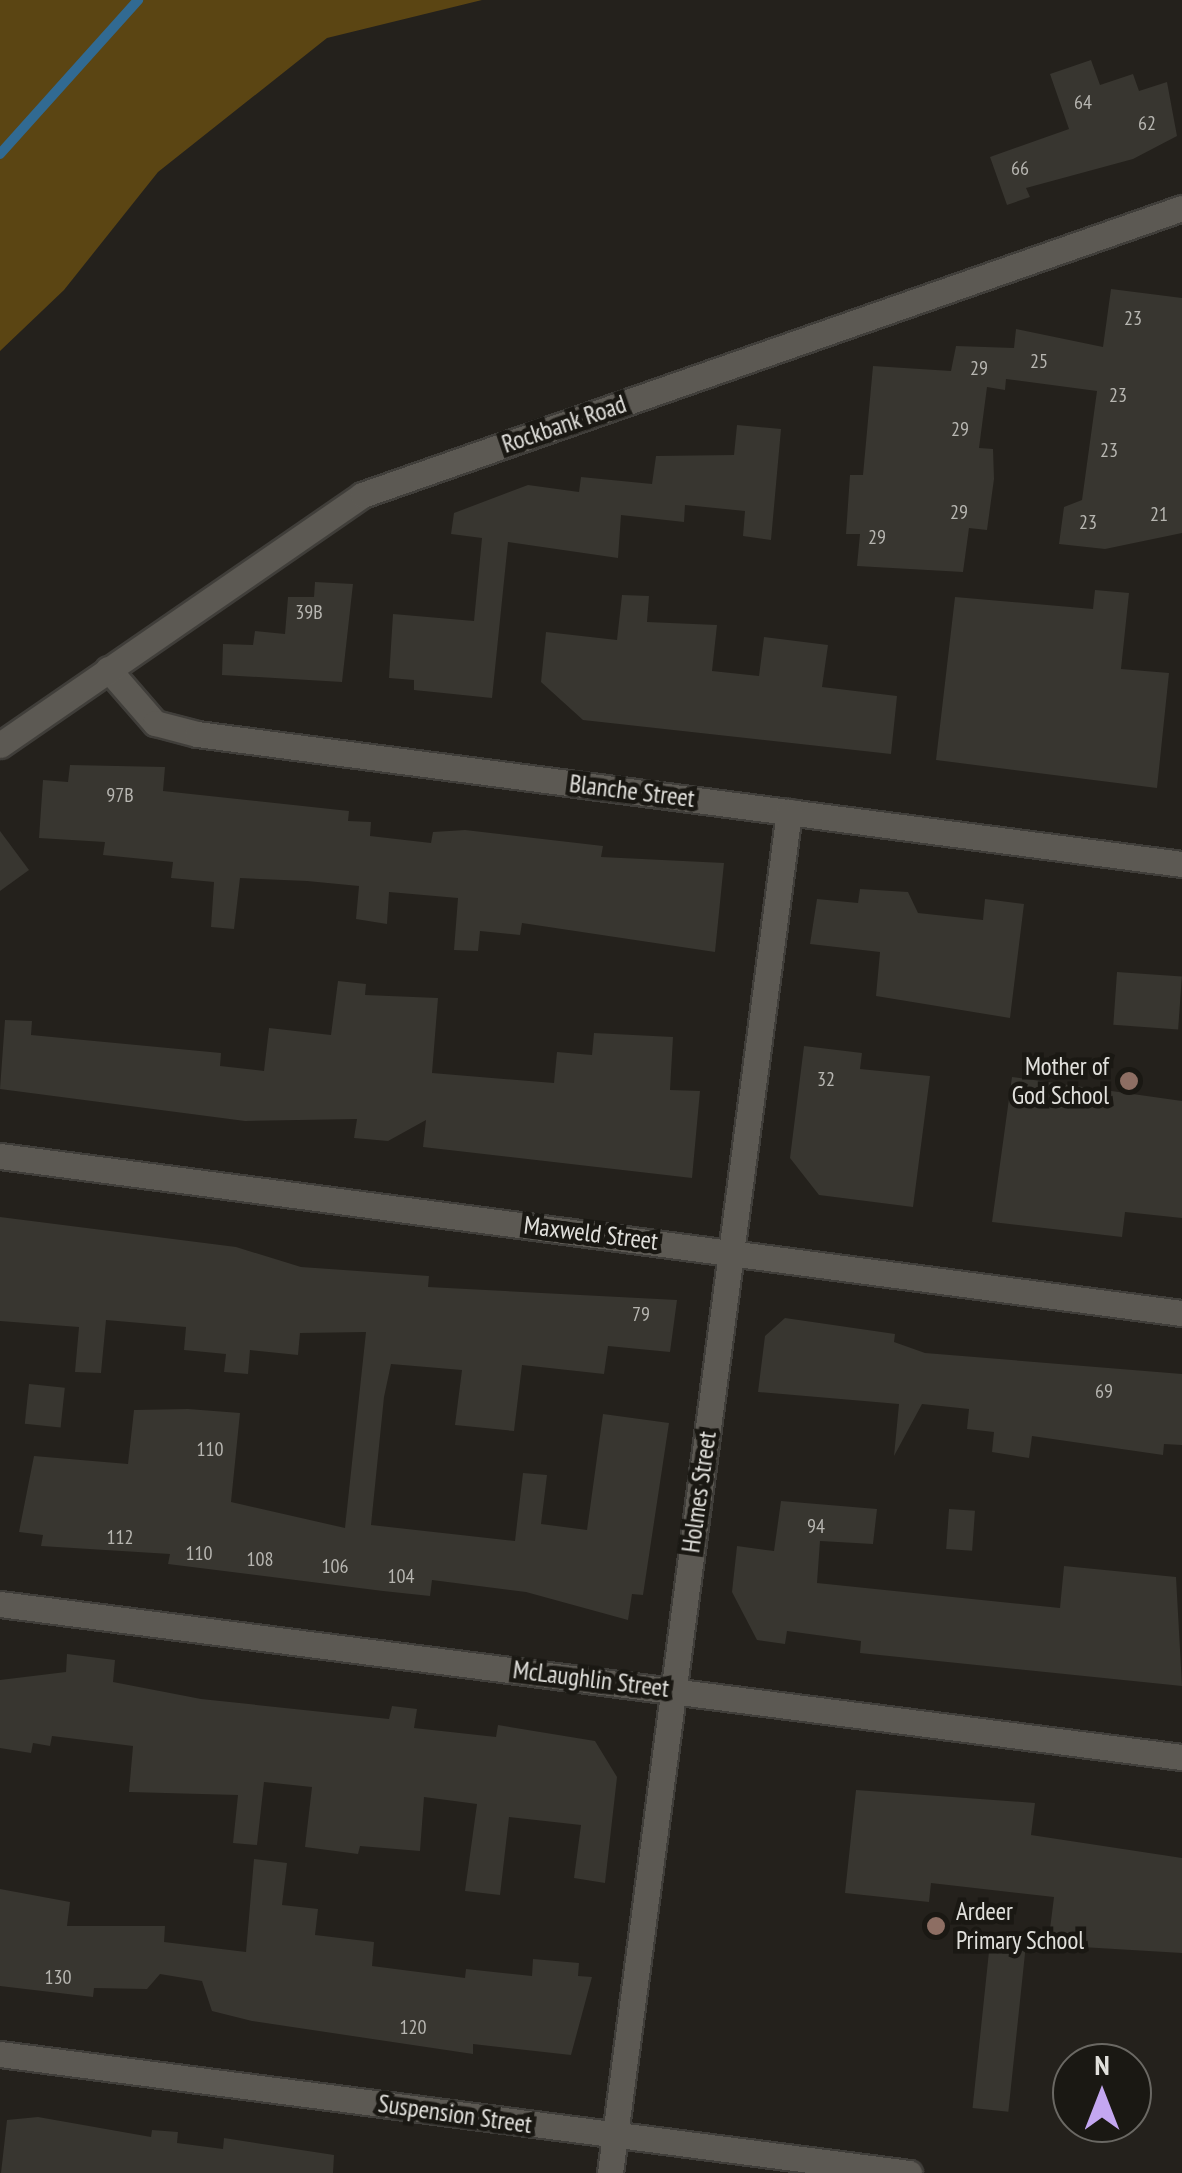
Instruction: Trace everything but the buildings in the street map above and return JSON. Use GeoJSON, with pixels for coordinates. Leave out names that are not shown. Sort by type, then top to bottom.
{"type":"FeatureCollection","features":[{"type":"Feature","properties":{"kind":"street","name":"Rockbank Road"},"geometry":{"type":"LineString","coordinates":[[0,745],[362,495],[1182,208]]}},
{"type":"Feature","properties":{"kind":"street","name":"Blanche Street"},"geometry":{"type":"LineString","coordinates":[[108,669],[155,723],[196,734],[1182,864]]}},
{"type":"Feature","properties":{"kind":"street","name":"Holmes Street"},"geometry":{"type":"LineString","coordinates":[[610,2173],[789,812]]}},
{"type":"Feature","properties":{"kind":"street","name":"Maxweld Street"},"geometry":{"type":"LineString","coordinates":[[0,1156],[731,1250],[1182,1313]]}},
{"type":"Feature","properties":{"kind":"street","name":"McLaughlin Street"},"geometry":{"type":"LineString","coordinates":[[0,1604],[1182,1757]]}},
{"type":"Feature","properties":{"kind":"street","name":"Suspension Street"},"geometry":{"type":"LineString","coordinates":[[0,2054],[910,2173]]}},
{"type":"Feature","properties":{"kind":"shaded area"},"geometry":{"type":"Polygon","coordinates":[[[0,0],[482,0],[327,38],[158,172],[64,290],[0,351],[0,0]]]}},
{"type":"Feature","properties":{"kind":"waterway"},"geometry":{"type":"LineString","coordinates":[[0,154],[138,0]]}},
{"type":"Feature","properties":{"kind":"place","name":"Mother of God School"},"geometry":{"type":"Point","coordinates":[1129,1081]}},
{"type":"Feature","properties":{"kind":"place","name":"Ardeer Primary School"},"geometry":{"type":"Point","coordinates":[936,1926]}}]}
